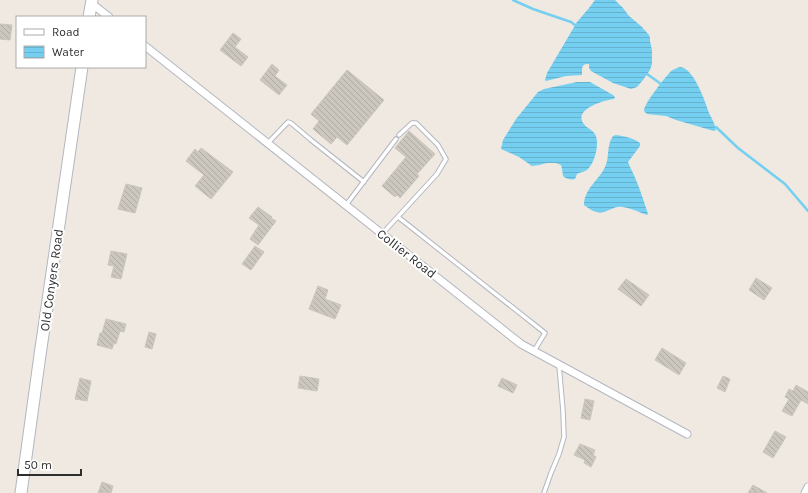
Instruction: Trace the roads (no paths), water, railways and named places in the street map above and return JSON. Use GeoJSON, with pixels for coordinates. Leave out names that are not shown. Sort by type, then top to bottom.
{"type":"FeatureCollection","features":[{"type":"Feature","properties":{"kind":"street"},"geometry":{"type":"LineString","coordinates":[[89,16],[91,2]]}},
{"type":"Feature","properties":{"kind":"street"},"geometry":{"type":"LineString","coordinates":[[91,2],[108,16]]}},
{"type":"Feature","properties":{"kind":"street","name":"Collier Road"},"geometry":{"type":"LineString","coordinates":[[146,47],[521,344],[687,434]]}},
{"type":"Feature","properties":{"kind":"street","name":"Old Conyers Road"},"geometry":{"type":"LineString","coordinates":[[21,493],[82,68]]}},
{"type":"Feature","properties":{"kind":"street"},"geometry":{"type":"LineString","coordinates":[[805,493],[808,487]]}},
{"type":"Feature","properties":{"kind":"lane"},"geometry":{"type":"LineString","coordinates":[[268,143],[288,122],[291,123],[364,182]]}},
{"type":"Feature","properties":{"kind":"lane"},"geometry":{"type":"LineString","coordinates":[[382,234],[437,174],[446,159],[438,146],[416,123],[412,123],[399,135]]}},
{"type":"Feature","properties":{"kind":"lane"},"geometry":{"type":"LineString","coordinates":[[346,205],[396,139]]}},
{"type":"Feature","properties":{"kind":"lane"},"geometry":{"type":"LineString","coordinates":[[398,217],[545,333],[534,351]]}},
{"type":"Feature","properties":{"kind":"lane"},"geometry":{"type":"LineString","coordinates":[[544,493],[560,454],[564,437],[562,391],[558,365]]}},
{"type":"Feature","properties":{"kind":"water"},"geometry":{"type":"Polygon","coordinates":[[[595,0],[615,0],[649,35],[652,50],[652,64],[650,70],[637,87],[631,89],[613,83],[591,71],[589,64],[583,65],[582,75],[545,80],[547,73],[577,22],[595,0]]]}},
{"type":"Feature","properties":{"kind":"water"},"geometry":{"type":"Polygon","coordinates":[[[680,67],[690,73],[702,93],[716,130],[714,131],[666,116],[647,114],[644,111],[651,97],[664,79],[671,71],[680,67]]]}},
{"type":"Feature","properties":{"kind":"water"},"geometry":{"type":"Polygon","coordinates":[[[577,82],[590,82],[615,97],[614,99],[604,101],[593,106],[584,112],[582,116],[583,123],[595,134],[597,142],[595,157],[588,169],[577,174],[575,179],[569,179],[563,176],[561,165],[556,163],[547,163],[532,166],[519,157],[501,149],[503,140],[516,119],[538,92],[544,89],[577,82]]]}},
{"type":"Feature","properties":{"kind":"water"},"geometry":{"type":"Polygon","coordinates":[[[616,135],[640,143],[640,146],[628,162],[639,188],[648,214],[647,215],[632,209],[620,207],[604,212],[595,212],[584,205],[586,194],[605,167],[611,140],[613,136],[616,135]]]}},
{"type":"Feature","properties":{"kind":"waterway"},"geometry":{"type":"LineString","coordinates":[[513,0],[533,9],[571,22],[575,25]]}},
{"type":"Feature","properties":{"kind":"waterway"},"geometry":{"type":"LineString","coordinates":[[647,74],[661,84]]}},
{"type":"Feature","properties":{"kind":"waterway"},"geometry":{"type":"LineString","coordinates":[[716,127],[738,148],[785,184],[808,211]]}}]}
